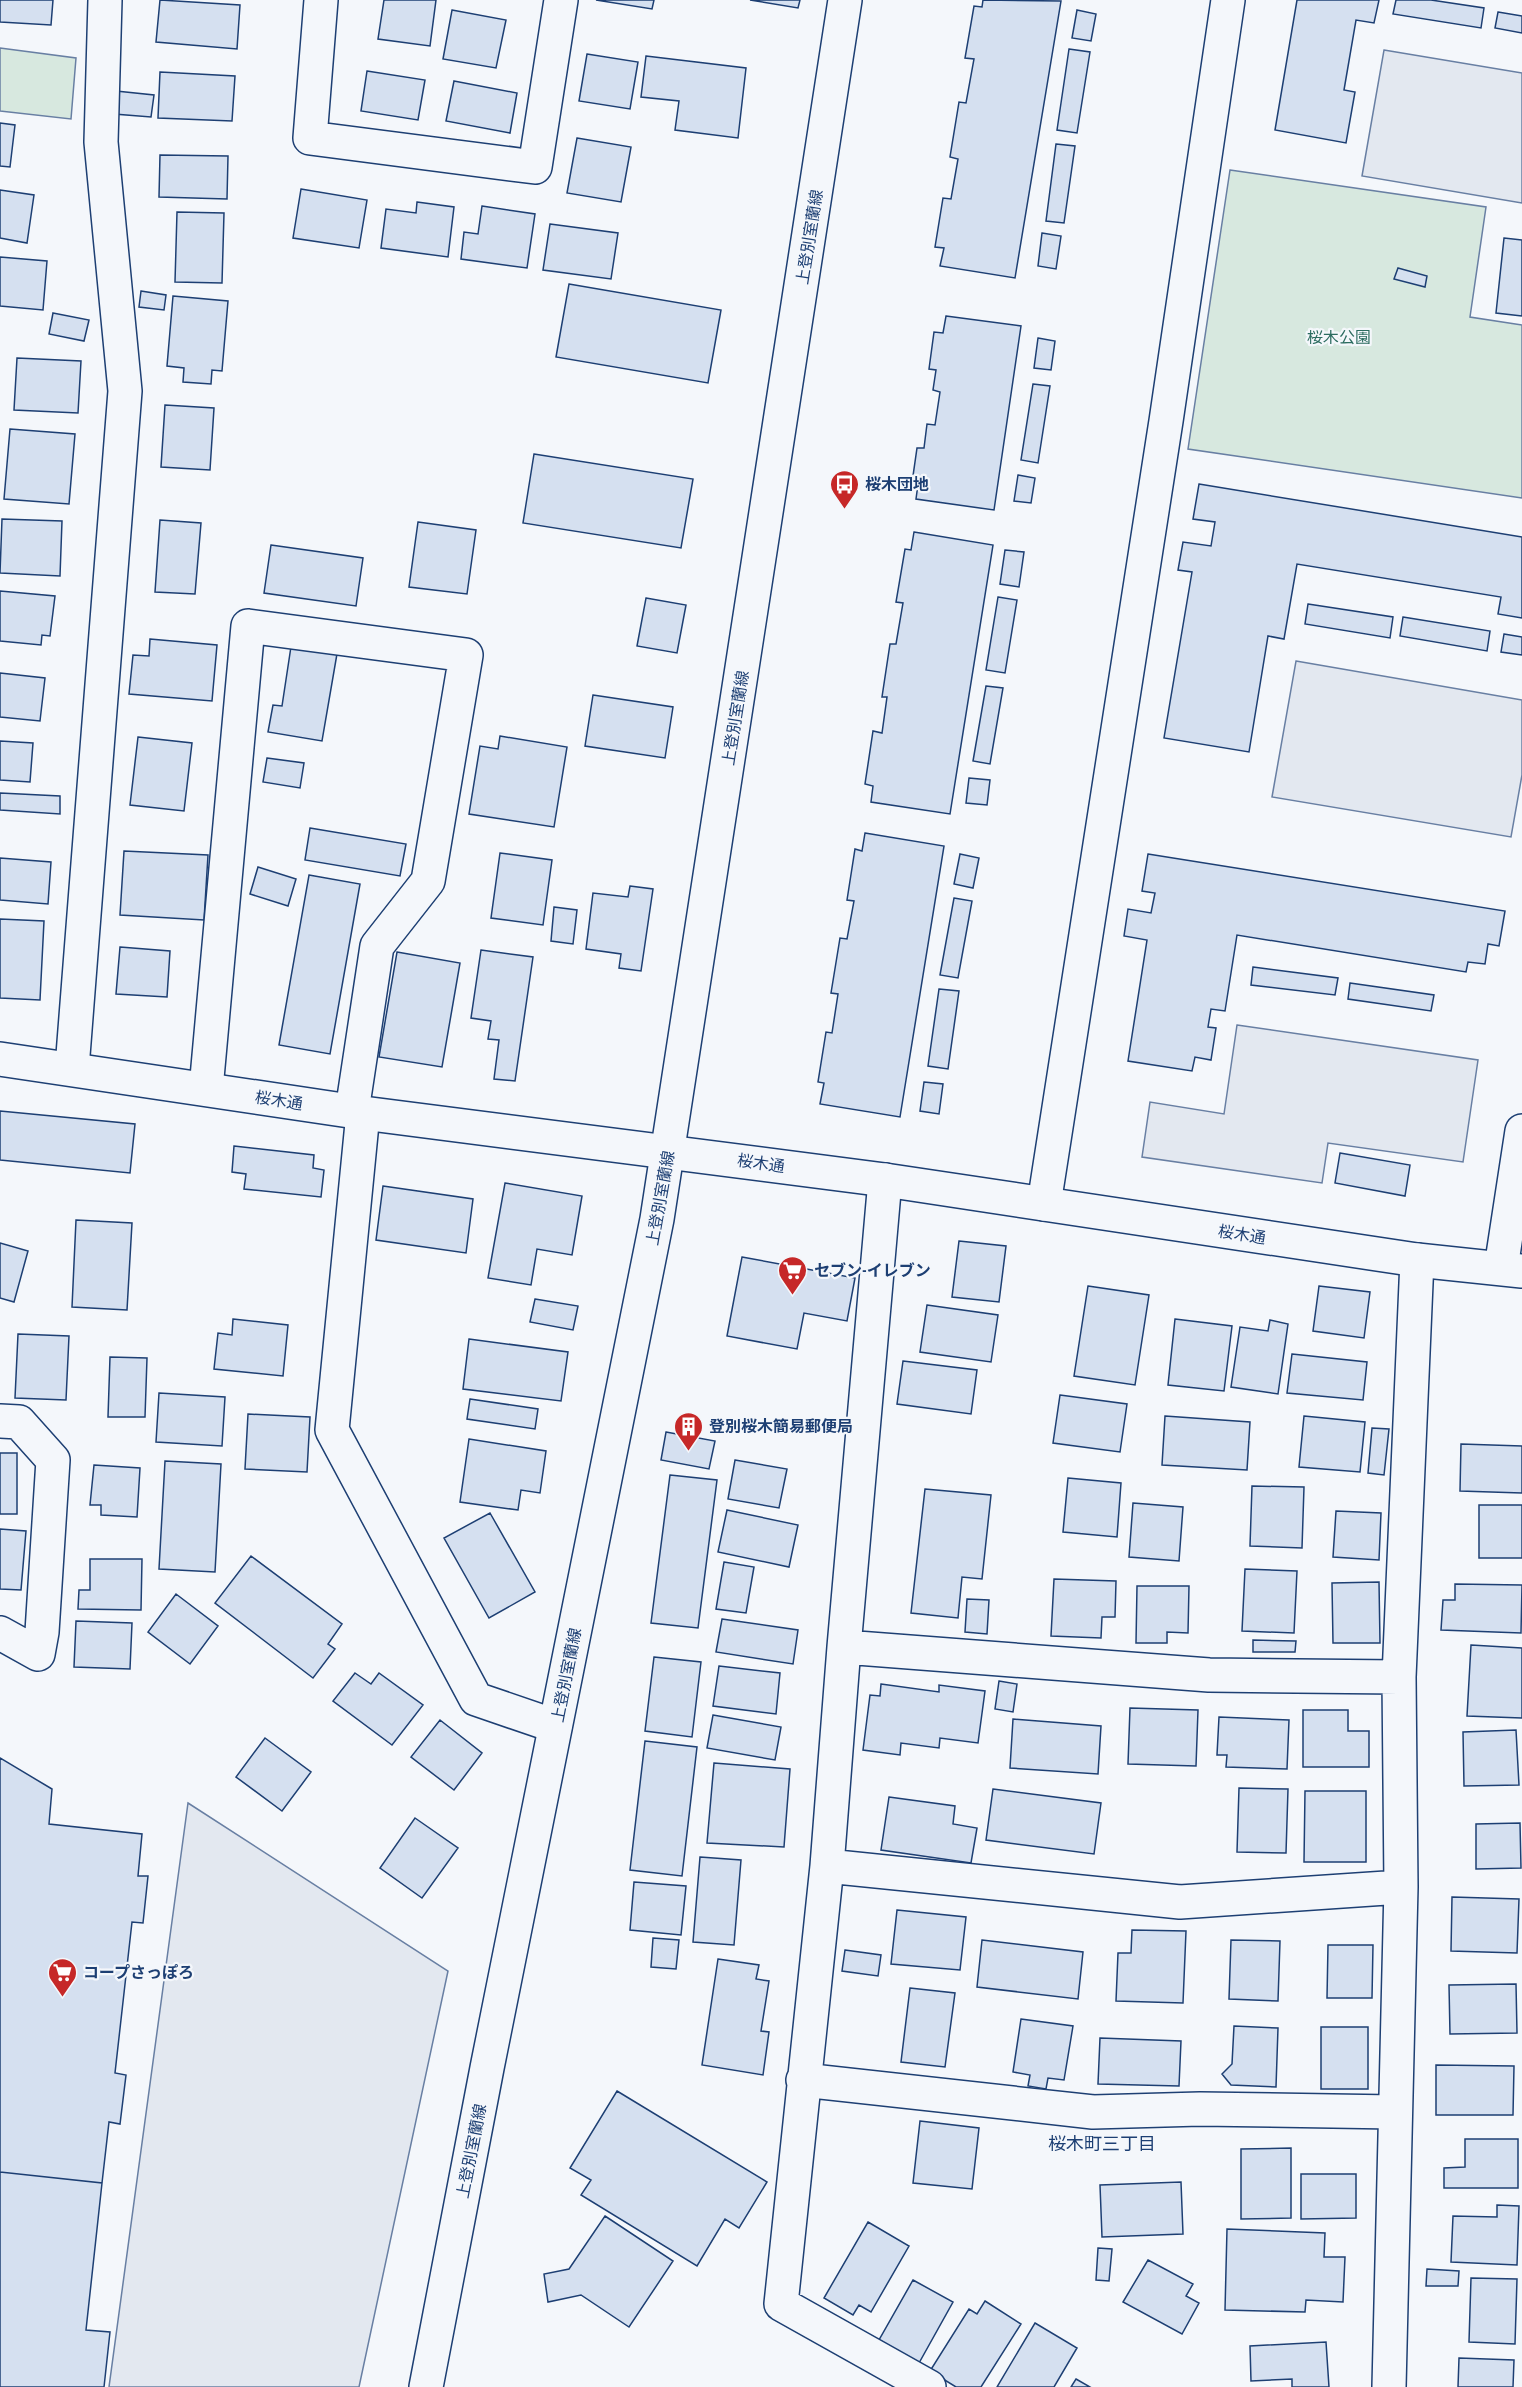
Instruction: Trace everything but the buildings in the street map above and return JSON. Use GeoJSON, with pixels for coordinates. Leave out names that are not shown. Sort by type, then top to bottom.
{"type":"FeatureCollection","features":[{"type":"Feature","properties":{"kind":"street"},"geometry":{"type":"LineString","coordinates":[[72,1068],[125,391],[100,142],[105,0]]}},
{"type":"Feature","properties":{"kind":"street"},"geometry":{"type":"LineString","coordinates":[[321,0],[310,138],[535,167],[561,0]]}},
{"type":"Feature","properties":{"kind":"street","name":"上登別室蘭線"},"geometry":{"type":"LineString","coordinates":[[426,2387],[555,1726],[657,1220],[845,0]]}},
{"type":"Feature","properties":{"kind":"street"},"geometry":{"type":"LineString","coordinates":[[1044,1204],[1166,421],[1228,0]]}},
{"type":"Feature","properties":{"kind":"street"},"geometry":{"type":"LineString","coordinates":[[206,1089],[248,626],[466,655],[428,881],[377,946],[358,1112],[332,1431],[476,1699],[555,1726]]}},
{"type":"Feature","properties":{"kind":"street","name":"桜木通"},"geometry":{"type":"LineString","coordinates":[[0,1059],[358,1112],[885,1180],[1417,1260],[1511,1269]]}},
{"type":"Feature","properties":{"kind":"street"},"geometry":{"type":"LineString","coordinates":[[1511,1269],[1522,1131]]}},
{"type":"Feature","properties":{"kind":"street"},"geometry":{"type":"LineString","coordinates":[[885,1180],[827,1866],[781,2304],[929,2387]]}},
{"type":"Feature","properties":{"kind":"street"},"geometry":{"type":"LineString","coordinates":[[1389,2387],[1401,1887],[1399,1677],[1417,1260]]}},
{"type":"Feature","properties":{"kind":"street"},"geometry":{"type":"LineString","coordinates":[[0,1421],[19,1422],[53,1460],[42,1632],[38,1654],[0,1634]]}},
{"type":"Feature","properties":{"kind":"street"},"geometry":{"type":"LineString","coordinates":[[844,1647],[1209,1675],[1399,1677]]}},
{"type":"Feature","properties":{"kind":"street"},"geometry":{"type":"LineString","coordinates":[[827,1866],[1180,1902],[1401,1887]]}},
{"type":"Feature","properties":{"kind":"street"},"geometry":{"type":"LineString","coordinates":[[803,2080],[1093,2112],[1200,2109],[1395,2112]]}},
{"type":"Feature","properties":{"kind":"green space"},"geometry":{"type":"Polygon","coordinates":[[[0,48],[76,58],[71,119],[0,111],[0,48]]]}},
{"type":"Feature","properties":{"kind":"green space","name":"桜木公園"},"geometry":{"type":"Polygon","coordinates":[[[1230,170],[1486,207],[1470,317],[1522,325],[1522,498],[1188,449],[1230,170]]]}},
{"type":"Feature","properties":{"kind":"shaded area"},"geometry":{"type":"Polygon","coordinates":[[[1384,50],[1522,73],[1522,203],[1362,176],[1384,50]]]}},
{"type":"Feature","properties":{"kind":"shaded area"},"geometry":{"type":"Polygon","coordinates":[[[1296,661],[1522,700],[1522,775],[1511,837],[1272,797],[1296,661]]]}},
{"type":"Feature","properties":{"kind":"shaded area"},"geometry":{"type":"Polygon","coordinates":[[[1237,1025],[1478,1060],[1463,1162],[1328,1143],[1322,1183],[1142,1157],[1150,1102],[1224,1114],[1237,1025]]]}},
{"type":"Feature","properties":{"kind":"shaded area"},"geometry":{"type":"Polygon","coordinates":[[[188,1803],[448,1971],[359,2387],[109,2387],[188,1803]]]}},
{"type":"Feature","properties":{"kind":"place","name":"桜木団地"},"geometry":{"type":"Point","coordinates":[844,510]}},
{"type":"Feature","properties":{"kind":"place","name":"セブン-イレブン"},"geometry":{"type":"Point","coordinates":[793,1296]}},
{"type":"Feature","properties":{"kind":"place","name":"登別桜木簡易郵便局"},"geometry":{"type":"Point","coordinates":[688,1452]}},
{"type":"Feature","properties":{"kind":"place","name":"コープさっぽろ"},"geometry":{"type":"Point","coordinates":[62,1998]}},
{"type":"Feature","properties":{"kind":"district","name":"桜木町三丁目"},"geometry":{"type":"Point","coordinates":[1102,2143]}}]}
